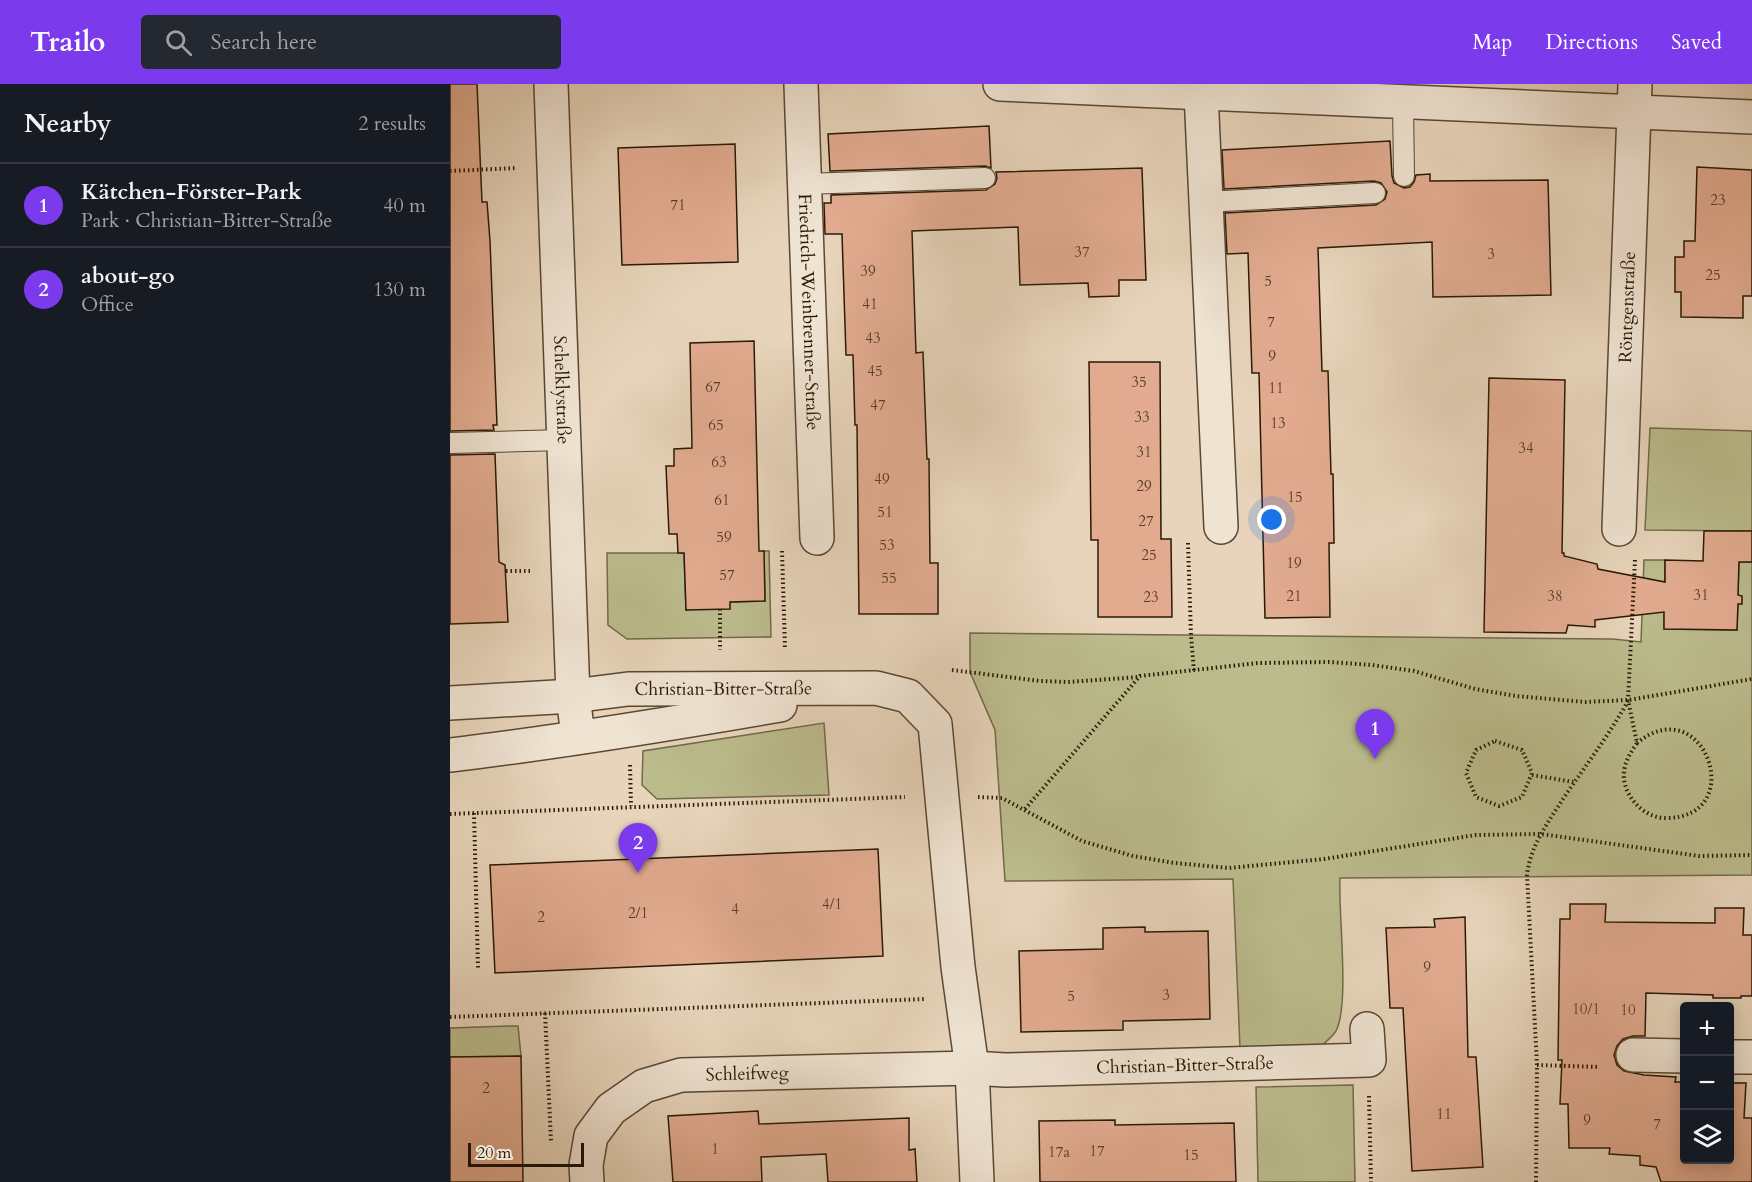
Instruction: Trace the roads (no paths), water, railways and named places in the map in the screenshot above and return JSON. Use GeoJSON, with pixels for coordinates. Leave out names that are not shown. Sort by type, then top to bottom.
{"type":"FeatureCollection","features":[{"type":"Feature","properties":{"kind":"street","name":"Schelklystraße"},"geometry":{"type":"LineString","coordinates":[[551,84],[573,696]]}},
{"type":"Feature","properties":{"kind":"street","name":"Friedrich-Weinbrenner-Straße"},"geometry":{"type":"LineString","coordinates":[[801,84],[817,538]]}},
{"type":"Feature","properties":{"kind":"street"},"geometry":{"type":"LineString","coordinates":[[1000,84],[1201,93],[1258,90],[1403,102],[1635,98],[1752,117]]}},
{"type":"Feature","properties":{"kind":"street"},"geometry":{"type":"LineString","coordinates":[[1201,93],[1221,527]]}},
{"type":"Feature","properties":{"kind":"street","name":"Röntgenstraße"},"geometry":{"type":"LineString","coordinates":[[1619,529],[1635,98]]}},
{"type":"Feature","properties":{"kind":"street","name":"Christian-Bitter-Straße"},"geometry":{"type":"LineString","coordinates":[[450,754],[629,731],[876,688]]}},
{"type":"Feature","properties":{"kind":"street","name":"Christian-Bitter-Straße"},"geometry":{"type":"LineString","coordinates":[[450,703],[573,696],[628,689],[876,688],[908,696],[935,724],[961,998],[972,1068],[977,1182]]}},
{"type":"Feature","properties":{"kind":"street"},"geometry":{"type":"LineString","coordinates":[[573,696],[578,736]]}},
{"type":"Feature","properties":{"kind":"street","name":"Christian-Bitter-Straße"},"geometry":{"type":"LineString","coordinates":[[972,1068],[1005,1070],[1368,1044]]}},
{"type":"Feature","properties":{"kind":"street"},"geometry":{"type":"LineString","coordinates":[[1633,1055],[1680,1056]]}},
{"type":"Feature","properties":{"kind":"street"},"geometry":{"type":"LineString","coordinates":[[1734,1057],[1752,1057]]}},
{"type":"Feature","properties":{"kind":"street","name":"Schleifweg"},"geometry":{"type":"LineString","coordinates":[[587,1182],[586,1165],[591,1136],[611,1109],[644,1086],[681,1075],[972,1068]]}},
{"type":"Feature","properties":{"kind":"lane"},"geometry":{"type":"LineString","coordinates":[[1403,102],[1404,176]]}},
{"type":"Feature","properties":{"kind":"lane"},"geometry":{"type":"LineString","coordinates":[[803,184],[984,177]]}},
{"type":"Feature","properties":{"kind":"lane"},"geometry":{"type":"LineString","coordinates":[[1206,202],[1375,193]]}},
{"type":"Feature","properties":{"kind":"lane"},"geometry":{"type":"LineString","coordinates":[[450,443],[563,440]]}},
{"type":"Feature","properties":{"kind":"place","name":"Kätchen-Förster-Park"},"geometry":{"type":"Point","coordinates":[1375,759]}},
{"type":"Feature","properties":{"kind":"place","name":"about-go"},"geometry":{"type":"Point","coordinates":[638,873]}}]}
